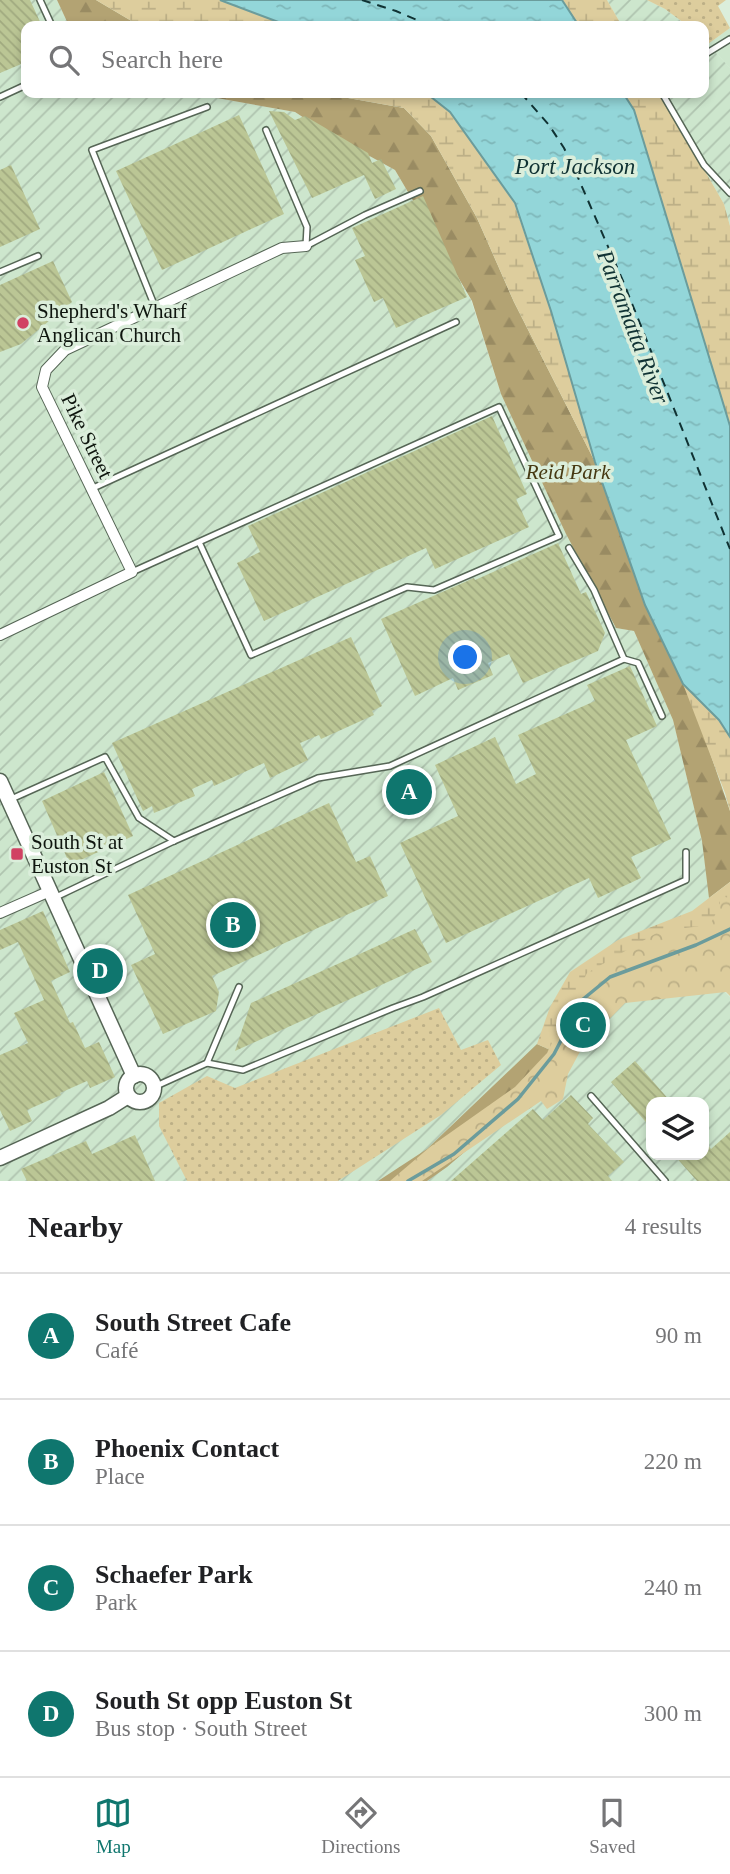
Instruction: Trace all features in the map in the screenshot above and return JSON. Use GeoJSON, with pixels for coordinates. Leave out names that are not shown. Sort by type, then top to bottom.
{"type":"FeatureCollection","features":[{"type":"Feature","properties":{"kind":"street","name":"Pike Street"},"geometry":{"type":"LineString","coordinates":[[132,572],[42,387],[46,370],[65,350],[282,248],[306,246]]}},
{"type":"Feature","properties":{"kind":"street"},"geometry":{"type":"LineString","coordinates":[[0,635],[132,572]]}},
{"type":"Feature","properties":{"kind":"street"},"geometry":{"type":"LineString","coordinates":[[0,781],[134,1076]]}},
{"type":"Feature","properties":{"kind":"street"},"geometry":{"type":"LineString","coordinates":[[0,914],[51,895]]}},
{"type":"Feature","properties":{"kind":"street"},"geometry":{"type":"LineString","coordinates":[[134,1076],[146,1076],[152,1082],[154,1087],[150,1098],[137,1102],[128,1096],[127,1084],[134,1076]]}},
{"type":"Feature","properties":{"kind":"street"},"geometry":{"type":"LineString","coordinates":[[0,1158],[110,1108],[128,1096]]}},
{"type":"Feature","properties":{"kind":"lane"},"geometry":{"type":"LineString","coordinates":[[40,0],[50,21]]}},
{"type":"Feature","properties":{"kind":"lane"},"geometry":{"type":"LineString","coordinates":[[709,52],[730,39]]}},
{"type":"Feature","properties":{"kind":"lane"},"geometry":{"type":"LineString","coordinates":[[0,97],[21,87]]}},
{"type":"Feature","properties":{"kind":"lane"},"geometry":{"type":"LineString","coordinates":[[666,98],[704,166],[730,193]]}},
{"type":"Feature","properties":{"kind":"lane"},"geometry":{"type":"LineString","coordinates":[[156,307],[92,150],[207,107]]}},
{"type":"Feature","properties":{"kind":"lane"},"geometry":{"type":"LineString","coordinates":[[266,130],[307,227],[306,246]]}},
{"type":"Feature","properties":{"kind":"lane"},"geometry":{"type":"LineString","coordinates":[[306,246],[365,215],[420,191]]}},
{"type":"Feature","properties":{"kind":"lane"},"geometry":{"type":"LineString","coordinates":[[0,272],[38,256]]}},
{"type":"Feature","properties":{"kind":"lane"},"geometry":{"type":"LineString","coordinates":[[91,489],[456,322]]}},
{"type":"Feature","properties":{"kind":"lane"},"geometry":{"type":"LineString","coordinates":[[132,572],[499,407],[559,536],[434,590],[407,587],[251,654],[199,542]]}},
{"type":"Feature","properties":{"kind":"lane"},"geometry":{"type":"LineString","coordinates":[[569,548],[594,590],[624,659]]}},
{"type":"Feature","properties":{"kind":"lane"},"geometry":{"type":"LineString","coordinates":[[51,895],[318,778],[390,766],[624,659],[638,663],[662,716]]}},
{"type":"Feature","properties":{"kind":"lane"},"geometry":{"type":"LineString","coordinates":[[9,800],[106,757],[139,818],[174,841]]}},
{"type":"Feature","properties":{"kind":"lane"},"geometry":{"type":"LineString","coordinates":[[154,1087],[207,1063],[243,1070],[433,993],[685,880],[686,852]]}},
{"type":"Feature","properties":{"kind":"lane"},"geometry":{"type":"LineString","coordinates":[[207,1063],[239,987]]}},
{"type":"Feature","properties":{"kind":"lane"},"geometry":{"type":"LineString","coordinates":[[591,1096],[665,1181]]}},
{"type":"Feature","properties":{"kind":"lane"},"geometry":{"type":"LineString","coordinates":[[653,1181],[660,1175]]}},
{"type":"Feature","properties":{"kind":"shaded area"},"geometry":{"type":"Polygon","coordinates":[[[0,0],[57,0],[67,21],[21,21],[21,98],[217,98],[295,112],[395,170],[471,300],[501,394],[566,534],[616,628],[634,631],[673,720],[702,841],[722,989],[730,997],[730,1181],[0,1181],[0,0]]]}},
{"type":"Feature","properties":{"kind":"shaded area"},"geometry":{"type":"Polygon","coordinates":[[[607,0],[647,0],[681,21],[619,21],[607,0]]]}},
{"type":"Feature","properties":{"kind":"shaded area"},"geometry":{"type":"Polygon","coordinates":[[[730,28],[730,68],[709,45],[730,28]]]}},
{"type":"Feature","properties":{"kind":"shaded area"},"geometry":{"type":"Polygon","coordinates":[[[709,45],[730,68],[730,226],[724,204],[663,98],[709,98],[709,45]]]}},
{"type":"Feature","properties":{"kind":"green space"},"geometry":{"type":"Polygon","coordinates":[[[57,0],[96,0],[132,21],[67,21],[57,0]]]}},
{"type":"Feature","properties":{"kind":"green space"},"geometry":{"type":"Polygon","coordinates":[[[96,0],[220,0],[276,21],[132,21],[96,0]]]}},
{"type":"Feature","properties":{"kind":"green space"},"geometry":{"type":"Polygon","coordinates":[[[562,0],[607,0],[619,21],[576,21],[562,0]]]}},
{"type":"Feature","properties":{"kind":"green space"},"geometry":{"type":"Polygon","coordinates":[[[647,0],[726,0],[718,6],[730,28],[709,43],[709,21],[681,21],[647,0]]]}},
{"type":"Feature","properties":{"kind":"green space","name":"Reid Park"},"geometry":{"type":"Polygon","coordinates":[[[217,98],[348,98],[404,108],[431,136],[477,218],[514,302],[595,462],[645,605],[694,706],[730,811],[730,882],[709,898],[702,841],[673,720],[634,631],[616,628],[566,534],[501,394],[472,301],[395,170],[295,112],[217,98]]]}},
{"type":"Feature","properties":{"kind":"green space"},"geometry":{"type":"Polygon","coordinates":[[[348,98],[432,98],[450,112],[514,203],[551,311],[595,462],[514,302],[477,218],[431,136],[404,108],[348,98]]]}},
{"type":"Feature","properties":{"kind":"green space"},"geometry":{"type":"Polygon","coordinates":[[[626,98],[663,98],[724,204],[730,226],[730,426],[634,110],[626,98]]]}},
{"type":"Feature","properties":{"kind":"green space"},"geometry":{"type":"Polygon","coordinates":[[[683,684],[719,720],[730,737],[730,811],[725,793],[683,684]]]}},
{"type":"Feature","properties":{"kind":"green space"},"geometry":{"type":"Polygon","coordinates":[[[730,882],[730,987],[631,991],[559,1054],[537,1044],[550,1007],[570,972],[618,940],[692,911],[730,882]]]}},
{"type":"Feature","properties":{"kind":"green space"},"geometry":{"type":"Polygon","coordinates":[[[720,896],[730,898],[730,996],[726,992],[625,1003],[583,1046],[568,1074],[563,1099],[547,1109],[541,1101],[422,1181],[390,1181],[430,1147],[515,1087],[547,1053],[587,973],[660,931],[710,925],[720,905],[720,896]]]}},
{"type":"Feature","properties":{"kind":"green space"},"geometry":{"type":"Polygon","coordinates":[[[439,1008],[461,1050],[488,1040],[501,1065],[441,1115],[338,1181],[187,1181],[159,1126],[159,1103],[207,1076],[235,1088],[439,1008]]]}},
{"type":"Feature","properties":{"kind":"green space"},"geometry":{"type":"Polygon","coordinates":[[[537,1044],[559,1054],[549,1080],[427,1181],[378,1181],[427,1149],[537,1044]]]}},
{"type":"Feature","properties":{"kind":"water"},"geometry":{"type":"Polygon","coordinates":[[[220,0],[562,0],[576,21],[276,21],[220,0]]]}},
{"type":"Feature","properties":{"kind":"water","name":"Port Jackson"},"geometry":{"type":"Polygon","coordinates":[[[432,98],[626,98],[634,110],[730,426],[730,737],[719,720],[683,684],[645,605],[595,462],[551,311],[515,203],[450,112],[432,98]]]}},
{"type":"Feature","properties":{"kind":"building"},"geometry":{"type":"Polygon","coordinates":[[[0,0],[30,0],[40,21],[21,21],[21,64],[0,73],[0,0]]]}},
{"type":"Feature","properties":{"kind":"building"},"geometry":{"type":"Polygon","coordinates":[[[269,111],[284,112],[295,120],[305,116],[368,153],[372,163],[381,159],[396,189],[375,199],[364,175],[312,198],[269,111]]]}},
{"type":"Feature","properties":{"kind":"building"},"geometry":{"type":"Polygon","coordinates":[[[239,115],[284,214],[162,270],[116,171],[239,115]]]}},
{"type":"Feature","properties":{"kind":"building"},"geometry":{"type":"Polygon","coordinates":[[[11,165],[40,229],[0,247],[0,170],[11,165]]]}},
{"type":"Feature","properties":{"kind":"building"},"geometry":{"type":"Polygon","coordinates":[[[423,196],[467,297],[396,328],[383,298],[374,302],[355,260],[365,256],[352,228],[423,196]]]}},
{"type":"Feature","properties":{"kind":"building","name":"Shepherd's Wharf Anglican Church"},"geometry":{"type":"Polygon","coordinates":[[[53,261],[72,302],[21,344],[0,352],[0,285],[53,261]]]}},
{"type":"Feature","properties":{"kind":"building"},"geometry":{"type":"Polygon","coordinates":[[[492,416],[527,494],[516,499],[529,527],[435,569],[426,548],[264,621],[237,563],[260,552],[248,526],[492,416]]]}},
{"type":"Feature","properties":{"kind":"building"},"geometry":{"type":"Polygon","coordinates":[[[558,543],[581,594],[586,592],[605,633],[598,651],[523,683],[509,654],[488,663],[493,675],[458,690],[453,678],[415,696],[381,619],[558,543]]]}},
{"type":"Feature","properties":{"kind":"building"},"geometry":{"type":"Polygon","coordinates":[[[351,637],[382,706],[372,711],[374,715],[321,739],[319,735],[300,743],[308,760],[270,778],[264,763],[214,786],[212,780],[192,789],[195,796],[154,813],[152,806],[143,811],[112,743],[351,637]]]}},
{"type":"Feature","properties":{"kind":"building"},"geometry":{"type":"Polygon","coordinates":[[[630,666],[657,726],[626,740],[671,839],[631,857],[641,878],[598,898],[589,878],[446,943],[400,843],[458,816],[435,765],[495,737],[516,784],[536,774],[518,735],[595,701],[587,685],[630,666]]]}},
{"type":"Feature","properties":{"kind":"building"},"geometry":{"type":"Polygon","coordinates":[[[104,772],[133,836],[70,865],[42,801],[104,772]]]}},
{"type":"Feature","properties":{"kind":"building"},"geometry":{"type":"Polygon","coordinates":[[[409,772],[421,797],[405,804],[397,788],[403,785],[399,776],[409,772]]]}},
{"type":"Feature","properties":{"kind":"building"},"geometry":{"type":"Polygon","coordinates":[[[329,803],[356,862],[370,856],[388,896],[212,976],[219,992],[216,1011],[163,1034],[131,965],[155,954],[128,895],[329,803]]]}},
{"type":"Feature","properties":{"kind":"building"},"geometry":{"type":"Polygon","coordinates":[[[43,911],[70,972],[51,981],[85,1048],[99,1042],[115,1077],[90,1088],[87,1081],[60,1093],[61,1095],[27,1110],[32,1121],[10,1131],[0,1110],[0,1055],[28,1043],[14,1013],[44,1000],[18,942],[0,950],[0,930],[43,911]]]}},
{"type":"Feature","properties":{"kind":"building"},"geometry":{"type":"Polygon","coordinates":[[[415,929],[432,962],[235,1051],[251,1003],[415,929]]]}},
{"type":"Feature","properties":{"kind":"building"},"geometry":{"type":"Polygon","coordinates":[[[635,1061],[667,1097],[646,1097],[646,1122],[611,1082],[635,1061]]]}},
{"type":"Feature","properties":{"kind":"building"},"geometry":{"type":"Polygon","coordinates":[[[571,1095],[593,1118],[588,1124],[624,1162],[608,1176],[612,1181],[451,1181],[533,1109],[543,1120],[571,1095]]]}},
{"type":"Feature","properties":{"kind":"building"},"geometry":{"type":"Polygon","coordinates":[[[730,1132],[730,1181],[697,1181],[678,1160],[709,1160],[709,1146],[711,1149],[730,1132]]]}},
{"type":"Feature","properties":{"kind":"building"},"geometry":{"type":"Polygon","coordinates":[[[135,1135],[155,1181],[27,1181],[21,1169],[86,1141],[92,1154],[135,1135]]]}},
{"type":"Feature","properties":{"kind":"waterway"},"geometry":{"type":"LineString","coordinates":[[408,1181],[454,1154],[518,1099],[554,1054],[582,1000],[610,977],[696,945],[730,929]]}},
{"type":"Feature","properties":{"kind":"ferry route"},"geometry":{"type":"LineString","coordinates":[[362,0],[419,21]]}},
{"type":"Feature","properties":{"kind":"ferry route"},"geometry":{"type":"LineString","coordinates":[[525,98],[549,125],[576,173],[623,281],[730,549]]}},
{"type":"Feature","properties":{"kind":"place","name":"Shepherd's Wharf Anglican Church"},"geometry":{"type":"Point","coordinates":[23,323]}},
{"type":"Feature","properties":{"kind":"place","name":"South Street Cafe"},"geometry":{"type":"Point","coordinates":[409,792]}},
{"type":"Feature","properties":{"kind":"place","name":"South St at Euston St"},"geometry":{"type":"Point","coordinates":[17,854]}},
{"type":"Feature","properties":{"kind":"place","name":"Phoenix Contact"},"geometry":{"type":"Point","coordinates":[233,925]}},
{"type":"Feature","properties":{"kind":"place","name":"South St opp Euston St"},"geometry":{"type":"Point","coordinates":[100,971]}},
{"type":"Feature","properties":{"kind":"place","name":"Schaefer Park"},"geometry":{"type":"Point","coordinates":[583,1025]}},
{"type":"Feature","properties":{"kind":"water label","name":"Parramatta River"},"geometry":{"type":"Point","coordinates":[633,327]}}]}
